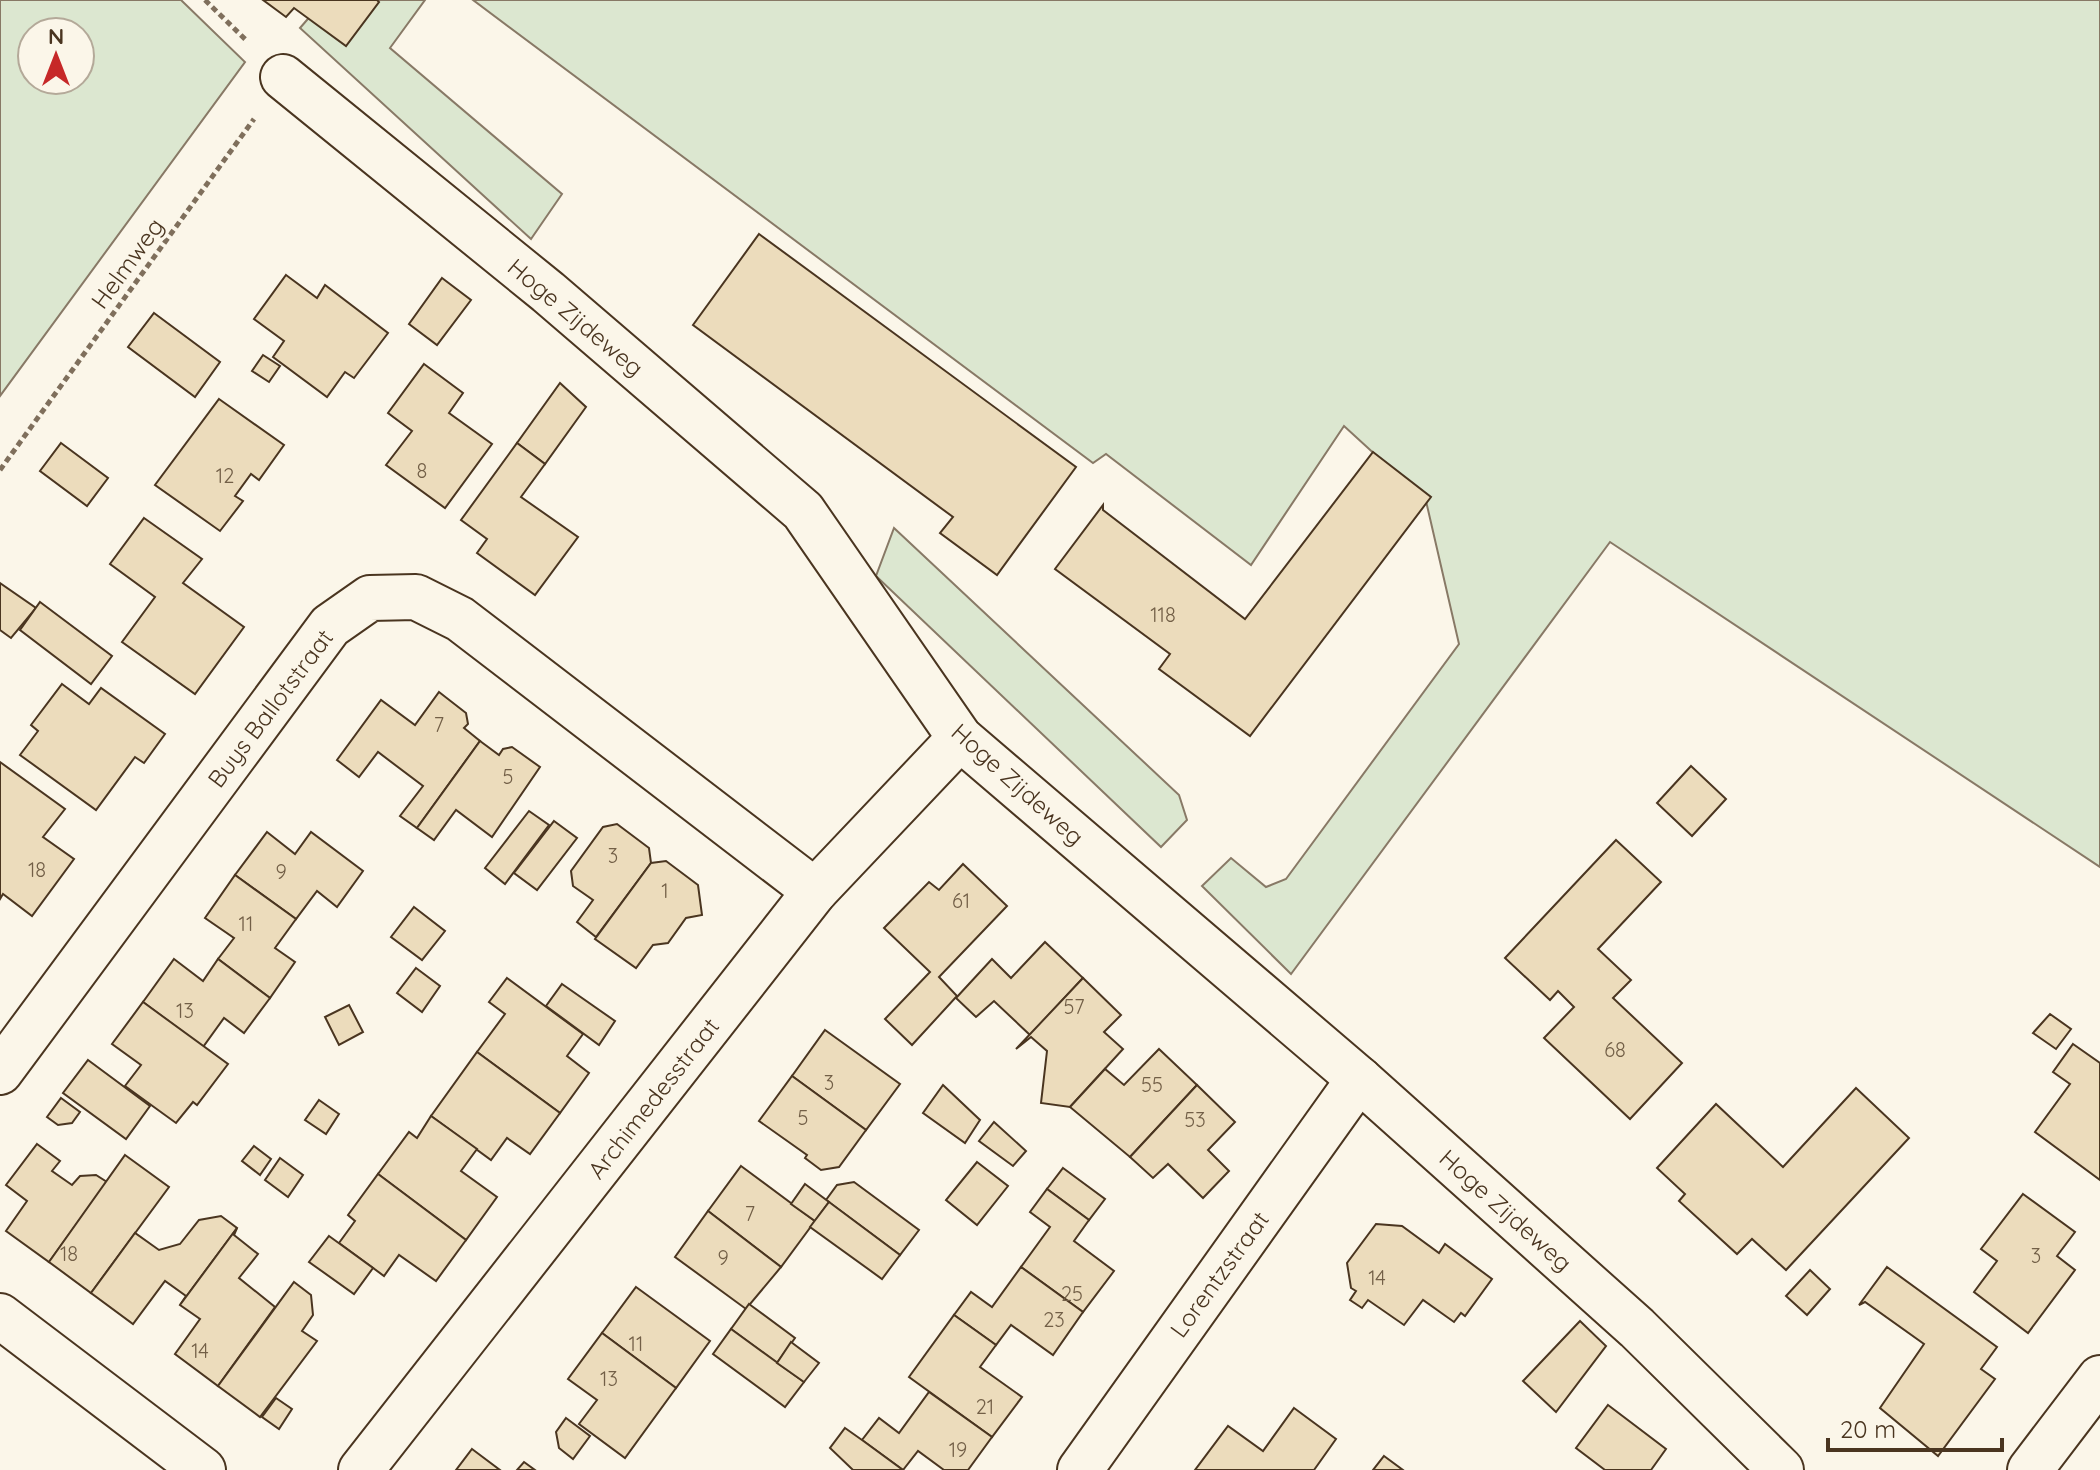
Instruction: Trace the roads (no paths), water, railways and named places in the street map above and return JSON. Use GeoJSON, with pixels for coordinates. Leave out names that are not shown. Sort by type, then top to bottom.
{"type":"FeatureCollection","features":[{"type":"Feature","properties":{"kind":"street","name":"Hoge Zijdeweg"},"geometry":{"type":"LineString","coordinates":[[283,77],[548,292],[803,511],[960,738],[1359,1079],[1637,1328],[1781,1470]]}},
{"type":"Feature","properties":{"kind":"street","name":"Buys Ballotstraat"},"geometry":{"type":"LineString","coordinates":[[0,1072],[330,626],[370,598],[416,597],[460,619],[815,891]]}},
{"type":"Feature","properties":{"kind":"street","name":"Archimedesstraat"},"geometry":{"type":"LineString","coordinates":[[361,1470],[815,891],[960,738]]}},
{"type":"Feature","properties":{"kind":"street","name":"Lorentzstraat"},"geometry":{"type":"LineString","coordinates":[[1080,1470],[1359,1079]]}},
{"type":"Feature","properties":{"kind":"street"},"geometry":{"type":"LineString","coordinates":[[0,1316],[203,1470]]}},
{"type":"Feature","properties":{"kind":"street"},"geometry":{"type":"LineString","coordinates":[[2030,1470],[2100,1378]]}}]}
